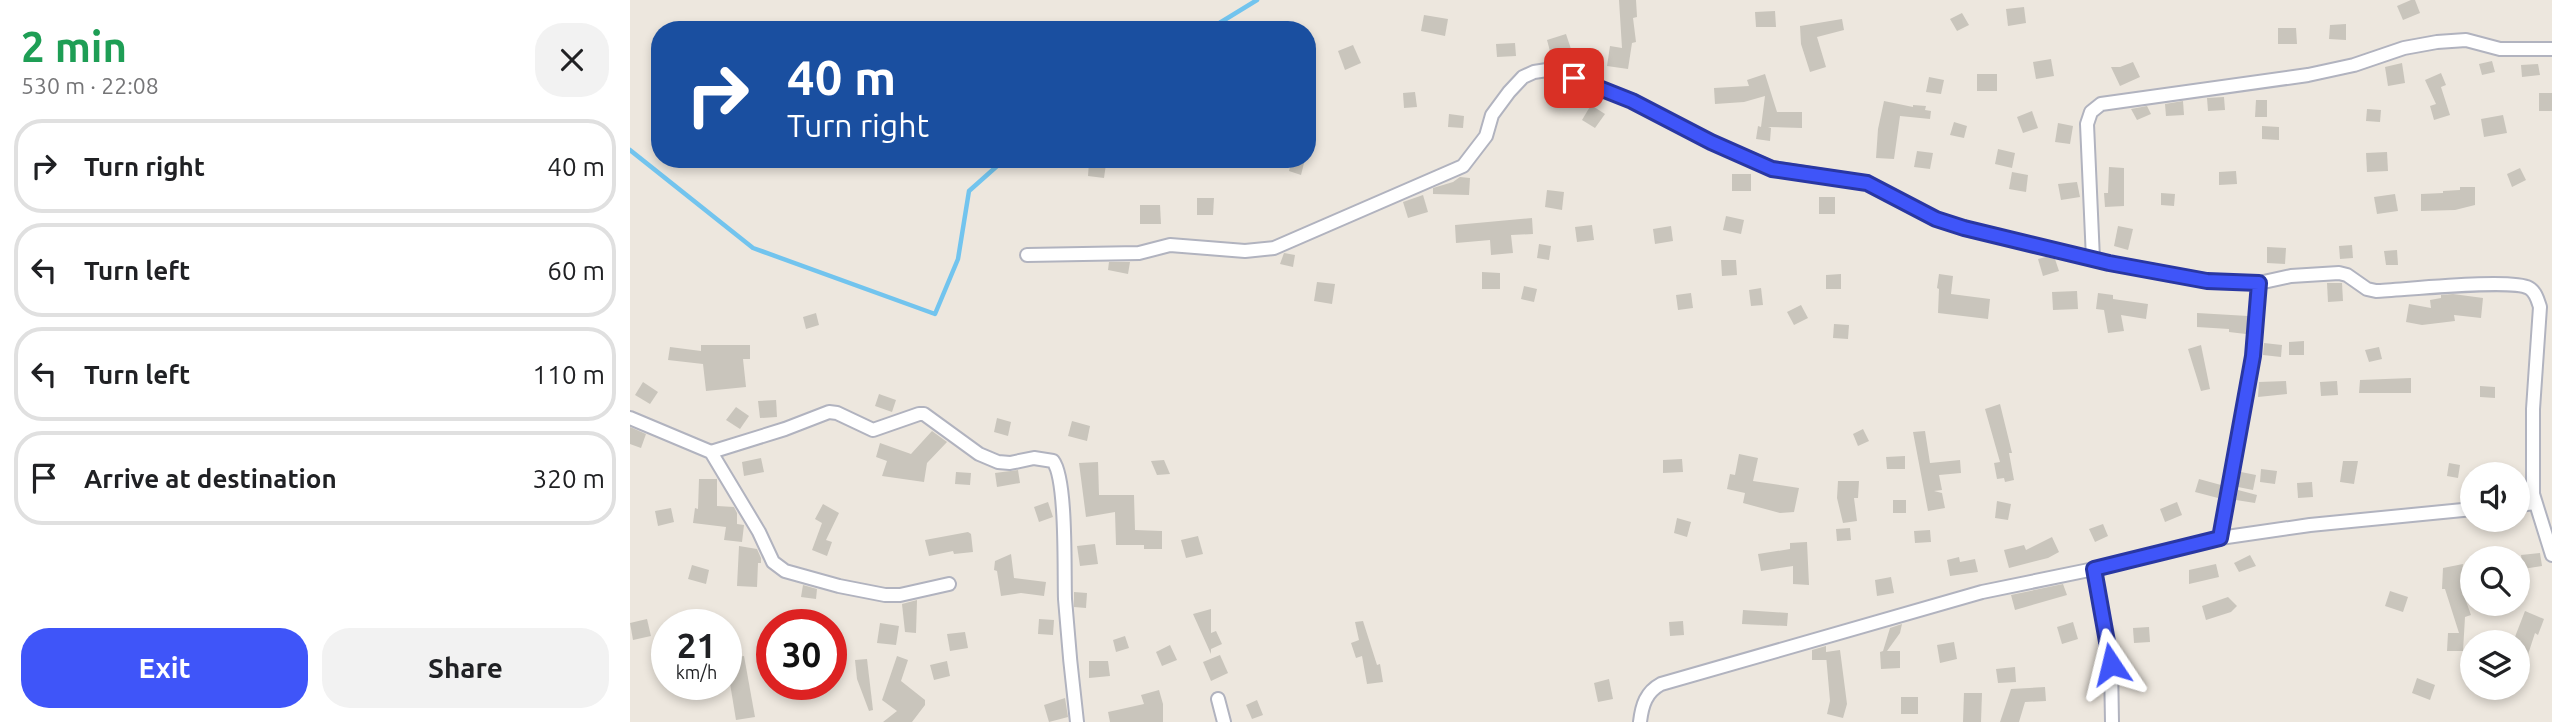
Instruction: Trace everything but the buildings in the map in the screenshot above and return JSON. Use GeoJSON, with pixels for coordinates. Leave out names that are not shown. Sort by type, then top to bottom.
{"type":"FeatureCollection","features":[{"type":"Feature","properties":{"kind":"street"},"geometry":{"type":"LineString","coordinates":[[2093,259],[2087,124],[2091,111],[2101,104],[2308,75],[2437,41],[2466,40],[2500,49],[2552,49]]}},
{"type":"Feature","properties":{"kind":"street"},"geometry":{"type":"LineString","coordinates":[[1027,255],[1139,253],[1170,245],[1245,251],[1274,248],[1462,166],[1486,136],[1492,115],[1508,92],[1523,77],[1547,70],[1562,73],[1632,101],[1711,142],[1772,169],[1867,183],[1936,219],[2093,259],[2207,281],[2259,283],[2291,276],[2339,273],[2347,275],[2367,289],[2376,291],[2501,284],[2532,290],[2540,307],[2533,409],[2535,503],[2552,555]]}},
{"type":"Feature","properties":{"kind":"street"},"geometry":{"type":"LineString","coordinates":[[2220,538],[2253,356],[2259,283]]}},
{"type":"Feature","properties":{"kind":"street"},"geometry":{"type":"LineString","coordinates":[[711,452],[829,412],[837,413],[873,430],[924,414],[979,454],[998,462],[1010,463],[1034,458],[1053,461],[1059,472],[1065,599],[1077,722]]}},
{"type":"Feature","properties":{"kind":"street"},"geometry":{"type":"LineString","coordinates":[[630,418],[711,452],[773,562],[785,570],[839,586],[885,595],[900,595],[949,584]]}},
{"type":"Feature","properties":{"kind":"street"},"geometry":{"type":"LineString","coordinates":[[2530,504],[2535,503]]}},
{"type":"Feature","properties":{"kind":"street"},"geometry":{"type":"LineString","coordinates":[[1640,722],[1650,691],[1661,684],[1982,592],[2094,569],[2220,538],[2310,525],[2460,510]]}},
{"type":"Feature","properties":{"kind":"street"},"geometry":{"type":"LineString","coordinates":[[2094,569],[2112,678],[2112,722]]}},
{"type":"Feature","properties":{"kind":"street"},"geometry":{"type":"LineString","coordinates":[[1218,699],[1224,722]]}},
{"type":"Feature","properties":{"kind":"waterway"},"geometry":{"type":"LineString","coordinates":[[1223,21],[1257,0]]}},
{"type":"Feature","properties":{"kind":"waterway"},"geometry":{"type":"LineString","coordinates":[[630,150],[651,167]]}},
{"type":"Feature","properties":{"kind":"waterway"},"geometry":{"type":"LineString","coordinates":[[653,168],[753,248],[935,314],[958,259],[969,191],[995,168]]}},
{"type":"Feature","properties":{"kind":"route"},"geometry":{"type":"LineString","coordinates":[[1574,78],[1632,101],[1711,142],[1772,169],[1867,183],[1936,219],[1964,228],[2109,263],[2207,281],[2259,283],[2253,356],[2220,538],[2094,569],[2111,664]]}}]}
